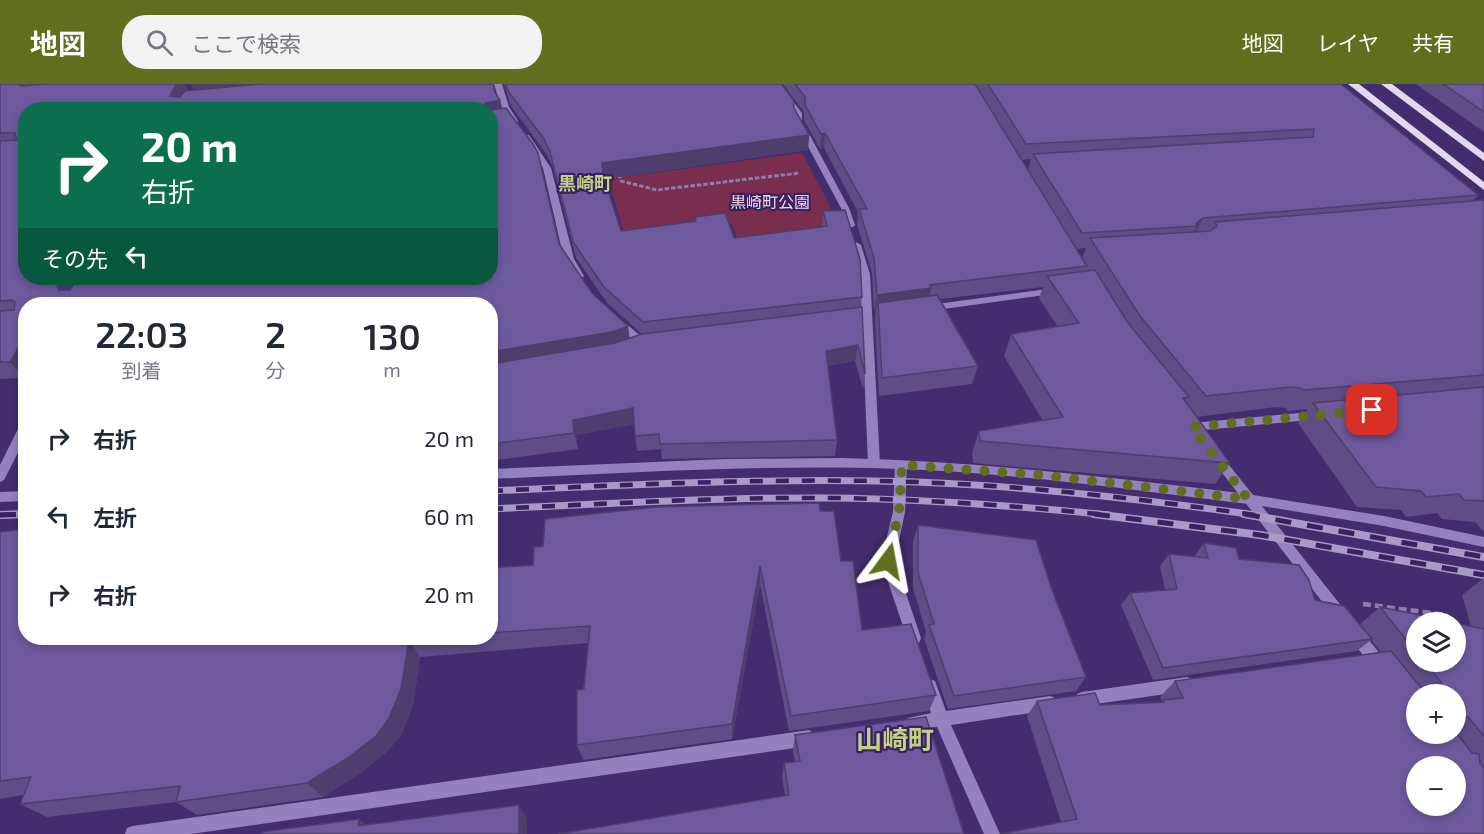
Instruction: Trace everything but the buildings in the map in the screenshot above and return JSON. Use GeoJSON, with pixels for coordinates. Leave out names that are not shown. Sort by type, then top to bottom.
{"type":"FeatureCollection","features":[{"type":"Feature","properties":{"kind":"main road"},"geometry":{"type":"LineString","coordinates":[[1353,84],[1484,188]]}},
{"type":"Feature","properties":{"kind":"main road"},"geometry":{"type":"LineString","coordinates":[[1386,84],[1484,158]]}},
{"type":"Feature","properties":{"kind":"street"},"geometry":{"type":"LineString","coordinates":[[498,84],[511,118],[547,168],[569,259],[585,284]]}},
{"type":"Feature","properties":{"kind":"street"},"geometry":{"type":"LineString","coordinates":[[776,84],[798,113],[799,122],[845,208],[865,274],[874,464]]}},
{"type":"Feature","properties":{"kind":"street"},"geometry":{"type":"LineString","coordinates":[[501,120],[511,118]]}},
{"type":"Feature","properties":{"kind":"street"},"geometry":{"type":"LineString","coordinates":[[915,310],[1068,289]]}},
{"type":"Feature","properties":{"kind":"street"},"geometry":{"type":"LineString","coordinates":[[609,314],[648,344],[625,350]]}},
{"type":"Feature","properties":{"kind":"street"},"geometry":{"type":"LineString","coordinates":[[855,318],[879,315]]}},
{"type":"Feature","properties":{"kind":"street"},"geometry":{"type":"LineString","coordinates":[[1192,428],[1332,413]]}},
{"type":"Feature","properties":{"kind":"street"},"geometry":{"type":"LineString","coordinates":[[1206,445],[1388,676]]}},
{"type":"Feature","properties":{"kind":"street"},"geometry":{"type":"LineString","coordinates":[[0,477],[18,450]]}},
{"type":"Feature","properties":{"kind":"street"},"geometry":{"type":"LineString","coordinates":[[498,474],[716,465],[902,465],[1041,475],[1248,499],[1383,521],[1484,542]]}},
{"type":"Feature","properties":{"kind":"street"},"geometry":{"type":"LineString","coordinates":[[902,465],[899,512],[888,561],[918,651]]}},
{"type":"Feature","properties":{"kind":"street"},"geometry":{"type":"LineString","coordinates":[[0,497],[18,496]]}},
{"type":"Feature","properties":{"kind":"street"},"geometry":{"type":"LineString","coordinates":[[1351,661],[1374,658]]}},
{"type":"Feature","properties":{"kind":"street"},"geometry":{"type":"LineString","coordinates":[[926,674],[941,719],[992,834]]}},
{"type":"Feature","properties":{"kind":"street"},"geometry":{"type":"LineString","coordinates":[[893,726],[1198,682]]}},
{"type":"Feature","properties":{"kind":"street"},"geometry":{"type":"LineString","coordinates":[[133,834],[822,736]]}},
{"type":"Feature","properties":{"kind":"path"},"geometry":{"type":"LineString","coordinates":[[618,172],[621,181],[657,190],[824,170]]}},
{"type":"Feature","properties":{"kind":"path"},"geometry":{"type":"LineString","coordinates":[[1330,602],[1386,605],[1429,612]]}},
{"type":"Feature","properties":{"kind":"green space","name":"黒崎町公園"},"geometry":{"type":"Polygon","coordinates":[[[623,153],[630,176],[802,153],[828,202],[840,238],[742,250],[732,224],[626,239],[601,156],[623,153]]]}},
{"type":"Feature","properties":{"kind":"railway"},"geometry":{"type":"LineString","coordinates":[[498,491],[731,482],[924,482],[1066,492],[1255,515]]}},
{"type":"Feature","properties":{"kind":"railway"},"geometry":{"type":"LineString","coordinates":[[498,509],[704,500],[832,498],[971,504],[1109,515]]}},
{"type":"Feature","properties":{"kind":"railway"},"geometry":{"type":"LineString","coordinates":[[0,515],[18,514]]}},
{"type":"Feature","properties":{"kind":"railway"},"geometry":{"type":"LineString","coordinates":[[1094,514],[1260,535],[1484,575]]}},
{"type":"Feature","properties":{"kind":"railway"},"geometry":{"type":"LineString","coordinates":[[1244,514],[1484,557]]}},
{"type":"Feature","properties":{"kind":"district","name":"黒崎町"},"geometry":{"type":"Point","coordinates":[585,184]}},
{"type":"Feature","properties":{"kind":"district","name":"山崎町"},"geometry":{"type":"Point","coordinates":[895,740]}},
{"type":"Feature","properties":{"kind":"route"},"geometry":{"type":"LineString","coordinates":[[888,561],[899,512],[902,465],[958,467],[1041,475],[1248,499],[1192,427],[1372,410]]}}]}
